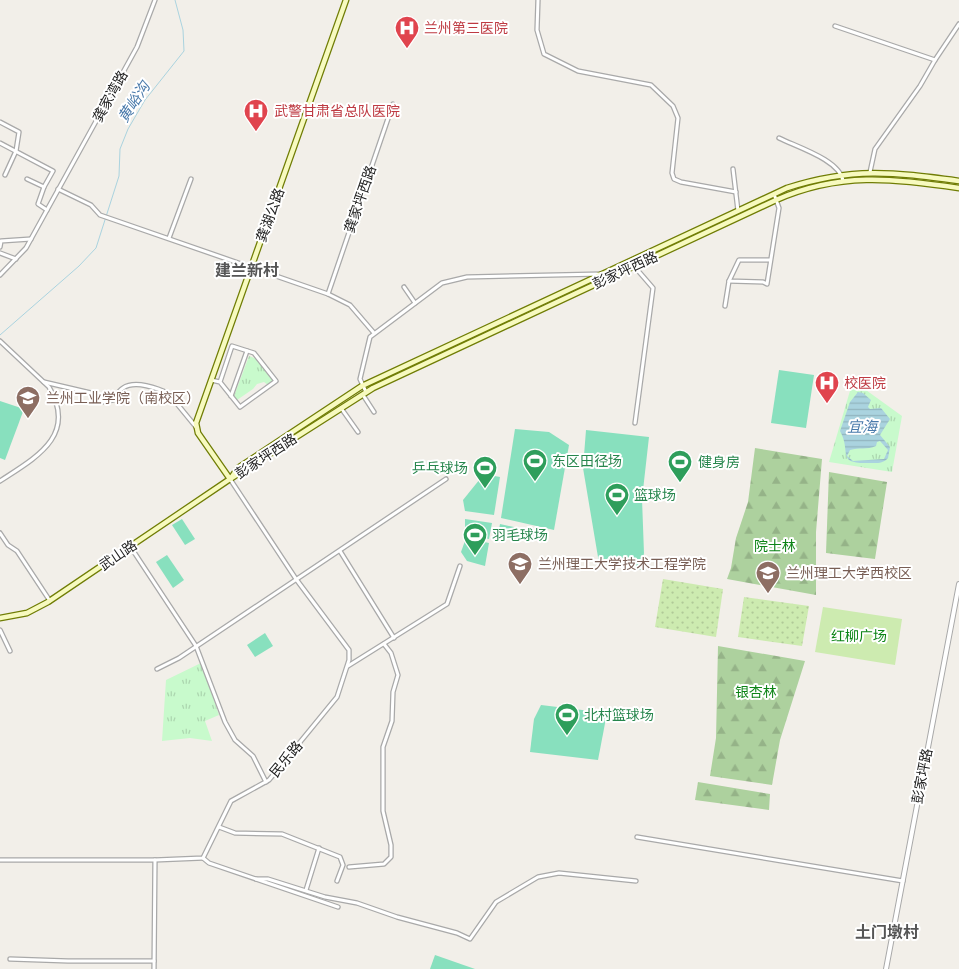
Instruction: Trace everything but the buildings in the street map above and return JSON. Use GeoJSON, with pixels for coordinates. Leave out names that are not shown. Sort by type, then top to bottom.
{"type":"FeatureCollection","features":[{"type":"Feature","properties":{"kind":"main road","name":"龚湖公路"},"geometry":{"type":"LineString","coordinates":[[196,427],[346,0]]}},
{"type":"Feature","properties":{"kind":"main road","name":"彭家坪西路"},"geometry":{"type":"LineString","coordinates":[[230,479],[238,468],[362,386],[774,194],[822,178],[870,172],[901,173],[959,181]]}},
{"type":"Feature","properties":{"kind":"main road","name":"彭家坪西路"},"geometry":{"type":"LineString","coordinates":[[230,479],[364,393],[776,200],[803,190],[843,181],[896,179],[959,188]]}},
{"type":"Feature","properties":{"kind":"main road"},"geometry":{"type":"LineString","coordinates":[[196,427],[230,479]]}},
{"type":"Feature","properties":{"kind":"main road","name":"武山路"},"geometry":{"type":"LineString","coordinates":[[0,618],[26,613],[50,601],[230,479]]}},
{"type":"Feature","properties":{"kind":"street","name":"龚家湾路"},"geometry":{"type":"LineString","coordinates":[[0,275],[31,238],[47,210],[136,48],[156,0]]}},
{"type":"Feature","properties":{"kind":"street"},"geometry":{"type":"LineString","coordinates":[[538,0],[537,30],[544,54],[578,71],[651,85],[677,112],[672,173],[674,179],[736,192]]}},
{"type":"Feature","properties":{"kind":"street"},"geometry":{"type":"LineString","coordinates":[[870,172],[875,149],[920,86],[959,24]]}},
{"type":"Feature","properties":{"kind":"street"},"geometry":{"type":"LineString","coordinates":[[835,26],[935,60]]}},
{"type":"Feature","properties":{"kind":"street","name":"龚家坪西路"},"geometry":{"type":"LineString","coordinates":[[328,294],[392,104]]}},
{"type":"Feature","properties":{"kind":"street"},"geometry":{"type":"LineString","coordinates":[[0,122],[19,132],[16,151],[4,175]]}},
{"type":"Feature","properties":{"kind":"street"},"geometry":{"type":"LineString","coordinates":[[779,138],[834,165],[842,175],[843,181]]}},
{"type":"Feature","properties":{"kind":"street"},"geometry":{"type":"LineString","coordinates":[[0,143],[53,171],[38,204],[47,210]]}},
{"type":"Feature","properties":{"kind":"street"},"geometry":{"type":"LineString","coordinates":[[733,169],[738,211]]}},
{"type":"Feature","properties":{"kind":"street"},"geometry":{"type":"LineString","coordinates":[[27,179],[44,188]]}},
{"type":"Feature","properties":{"kind":"street"},"geometry":{"type":"LineString","coordinates":[[169,238],[191,179]]}},
{"type":"Feature","properties":{"kind":"street"},"geometry":{"type":"LineString","coordinates":[[58,189],[90,205],[100,215],[328,294],[350,305],[374,333]]}},
{"type":"Feature","properties":{"kind":"street"},"geometry":{"type":"LineString","coordinates":[[730,281],[763,282],[767,284],[779,208],[774,194]]}},
{"type":"Feature","properties":{"kind":"street"},"geometry":{"type":"LineString","coordinates":[[0,247],[1,241],[31,238]]}},
{"type":"Feature","properties":{"kind":"street"},"geometry":{"type":"LineString","coordinates":[[0,253],[16,258]]}},
{"type":"Feature","properties":{"kind":"street"},"geometry":{"type":"LineString","coordinates":[[725,306],[730,281],[739,260],[770,260]]}},
{"type":"Feature","properties":{"kind":"street"},"geometry":{"type":"LineString","coordinates":[[634,266],[653,288],[635,423]]}},
{"type":"Feature","properties":{"kind":"street"},"geometry":{"type":"LineString","coordinates":[[0,269],[5,269]]}},
{"type":"Feature","properties":{"kind":"street"},"geometry":{"type":"LineString","coordinates":[[374,412],[364,393],[360,379],[367,343],[374,333],[442,283],[452,279],[509,275],[601,274]]}},
{"type":"Feature","properties":{"kind":"street"},"geometry":{"type":"LineString","coordinates":[[404,287],[415,303]]}},
{"type":"Feature","properties":{"kind":"street"},"geometry":{"type":"LineString","coordinates":[[0,341],[43,382],[54,395],[58,409],[56,432],[42,452],[0,481]]}},
{"type":"Feature","properties":{"kind":"street"},"geometry":{"type":"LineString","coordinates":[[211,380],[220,382],[240,407],[276,381],[254,353],[232,346],[220,382]]}},
{"type":"Feature","properties":{"kind":"street"},"geometry":{"type":"LineString","coordinates":[[231,396],[247,351]]}},
{"type":"Feature","properties":{"kind":"street"},"geometry":{"type":"LineString","coordinates":[[43,382],[91,393],[102,402],[113,400],[119,392],[129,386],[141,386],[164,391],[170,394],[196,427]]}},
{"type":"Feature","properties":{"kind":"street"},"geometry":{"type":"LineString","coordinates":[[340,407],[358,432]]}},
{"type":"Feature","properties":{"kind":"street","name":"民乐路"},"geometry":{"type":"LineString","coordinates":[[203,858],[231,801],[266,782],[337,697],[350,656],[349,650],[296,579],[230,479]]}},
{"type":"Feature","properties":{"kind":"street"},"geometry":{"type":"LineString","coordinates":[[157,669],[196,646],[446,479]]}},
{"type":"Feature","properties":{"kind":"street"},"geometry":{"type":"LineString","coordinates":[[0,533],[8,545],[16,550],[50,601]]}},
{"type":"Feature","properties":{"kind":"street"},"geometry":{"type":"LineString","coordinates":[[130,546],[196,646],[227,727],[235,740],[253,756],[266,782]]}},
{"type":"Feature","properties":{"kind":"street"},"geometry":{"type":"LineString","coordinates":[[340,551],[394,638]]}},
{"type":"Feature","properties":{"kind":"street"},"geometry":{"type":"LineString","coordinates":[[347,668],[447,604],[460,566]]}},
{"type":"Feature","properties":{"kind":"street","name":"彭家坪路"},"geometry":{"type":"LineString","coordinates":[[886,969],[958,602],[959,584]]}},
{"type":"Feature","properties":{"kind":"street"},"geometry":{"type":"LineString","coordinates":[[0,630],[10,651]]}},
{"type":"Feature","properties":{"kind":"street"},"geometry":{"type":"LineString","coordinates":[[349,867],[384,864],[391,857],[383,811],[383,747],[392,721],[393,692],[398,675],[391,653],[384,644]]}},
{"type":"Feature","properties":{"kind":"street"},"geometry":{"type":"LineString","coordinates":[[219,828],[235,833],[282,834],[319,848],[342,859],[344,866],[337,881]]}},
{"type":"Feature","properties":{"kind":"street"},"geometry":{"type":"LineString","coordinates":[[637,838],[903,881]]}},
{"type":"Feature","properties":{"kind":"street"},"geometry":{"type":"LineString","coordinates":[[306,890],[319,848]]}},
{"type":"Feature","properties":{"kind":"street"},"geometry":{"type":"LineString","coordinates":[[0,860],[155,860],[203,858],[210,863],[338,907]]}},
{"type":"Feature","properties":{"kind":"street"},"geometry":{"type":"LineString","coordinates":[[154,969],[155,860]]}},
{"type":"Feature","properties":{"kind":"street"},"geometry":{"type":"LineString","coordinates":[[256,879],[268,879],[326,897],[357,903],[397,917],[457,933],[470,939],[496,902],[538,877],[559,873],[636,881]]}},
{"type":"Feature","properties":{"kind":"street"},"geometry":{"type":"LineString","coordinates":[[10,959],[68,961],[154,960]]}},
{"type":"Feature","properties":{"kind":"green space"},"geometry":{"type":"Polygon","coordinates":[[[249,356],[257,359],[273,380],[268,385],[264,382],[257,384],[237,400],[234,396],[249,356]]]}},
{"type":"Feature","properties":{"kind":"green space"},"geometry":{"type":"Polygon","coordinates":[[[779,370],[814,375],[806,428],[771,423],[779,370]]]}},
{"type":"Feature","properties":{"kind":"green space"},"geometry":{"type":"Polygon","coordinates":[[[852,384],[859,385],[902,416],[892,472],[829,462],[852,384]]]}},
{"type":"Feature","properties":{"kind":"green space"},"geometry":{"type":"Polygon","coordinates":[[[0,401],[24,409],[5,460],[0,458],[0,401]]]}},
{"type":"Feature","properties":{"kind":"green space","name":"东区田径场"},"geometry":{"type":"Polygon","coordinates":[[[515,429],[549,432],[569,445],[554,530],[501,518],[515,429]]]}},
{"type":"Feature","properties":{"kind":"green space"},"geometry":{"type":"Polygon","coordinates":[[[586,430],[649,437],[642,499],[644,553],[641,570],[599,563],[583,468],[586,430]]]}},
{"type":"Feature","properties":{"kind":"green space","name":"院士林"},"geometry":{"type":"Polygon","coordinates":[[[755,448],[822,459],[816,532],[816,595],[727,579],[731,568],[736,538],[748,502],[755,448]]]}},
{"type":"Feature","properties":{"kind":"green space"},"geometry":{"type":"Polygon","coordinates":[[[829,472],[887,482],[875,559],[826,553],[829,472]]]}},
{"type":"Feature","properties":{"kind":"green space","name":"乒乓球场"},"geometry":{"type":"Polygon","coordinates":[[[484,474],[500,477],[494,515],[465,511],[463,500],[484,474]]]}},
{"type":"Feature","properties":{"kind":"green space"},"geometry":{"type":"Polygon","coordinates":[[[182,519],[195,539],[185,545],[172,525],[182,519]]]}},
{"type":"Feature","properties":{"kind":"green space"},"geometry":{"type":"Polygon","coordinates":[[[465,519],[492,523],[489,539],[465,534],[465,519]]]}},
{"type":"Feature","properties":{"kind":"green space"},"geometry":{"type":"Polygon","coordinates":[[[500,524],[514,527],[512,536],[498,534],[500,524]]]}},
{"type":"Feature","properties":{"kind":"green space","name":"羽毛球场"},"geometry":{"type":"Polygon","coordinates":[[[466,538],[489,543],[485,566],[467,561],[461,552],[466,538]]]}},
{"type":"Feature","properties":{"kind":"green space"},"geometry":{"type":"Polygon","coordinates":[[[167,555],[184,580],[173,588],[156,562],[167,555]]]}},
{"type":"Feature","properties":{"kind":"green space"},"geometry":{"type":"Polygon","coordinates":[[[663,579],[723,589],[716,637],[655,627],[663,579]]]}},
{"type":"Feature","properties":{"kind":"green space"},"geometry":{"type":"Polygon","coordinates":[[[744,597],[809,606],[802,646],[738,637],[744,597]]]}},
{"type":"Feature","properties":{"kind":"green space","name":"红柳广场"},"geometry":{"type":"Polygon","coordinates":[[[823,607],[902,619],[895,665],[815,652],[823,607]]]}},
{"type":"Feature","properties":{"kind":"green space"},"geometry":{"type":"Polygon","coordinates":[[[265,633],[273,646],[255,657],[247,645],[265,633]]]}},
{"type":"Feature","properties":{"kind":"green space","name":"银杏林"},"geometry":{"type":"Polygon","coordinates":[[[718,646],[805,661],[780,740],[772,785],[710,776],[716,738],[718,646]]]}},
{"type":"Feature","properties":{"kind":"green space"},"geometry":{"type":"Polygon","coordinates":[[[201,663],[219,715],[205,721],[212,741],[190,738],[162,741],[166,680],[201,663]]]}},
{"type":"Feature","properties":{"kind":"green space","name":"北村篮球场"},"geometry":{"type":"Polygon","coordinates":[[[541,705],[607,713],[598,760],[530,752],[534,719],[541,705]]]}},
{"type":"Feature","properties":{"kind":"green space"},"geometry":{"type":"Polygon","coordinates":[[[698,782],[770,794],[769,810],[695,800],[698,782]]]}},
{"type":"Feature","properties":{"kind":"green space"},"geometry":{"type":"Polygon","coordinates":[[[435,955],[475,969],[430,969],[435,955]]]}},
{"type":"Feature","properties":{"kind":"water","name":"宜海"},"geometry":{"type":"Polygon","coordinates":[[[858,392],[863,393],[871,400],[868,407],[870,409],[881,408],[890,419],[880,435],[890,447],[888,458],[884,461],[858,463],[852,461],[848,459],[846,455],[843,438],[840,431],[850,402],[858,392]],[[880,441],[873,447],[850,450],[847,456],[853,461],[884,459],[888,450],[880,441]]]}},
{"type":"Feature","properties":{"kind":"waterway","name":"黄峪沟"},"geometry":{"type":"LineString","coordinates":[[0,335],[79,266],[96,248],[119,176],[120,149],[128,129],[145,100],[184,51],[183,30],[175,0]]}},
{"type":"Feature","properties":{"kind":"place","name":"兰州第三医院"},"geometry":{"type":"Point","coordinates":[407,49]}},
{"type":"Feature","properties":{"kind":"place","name":"武警甘肃省总队医院"},"geometry":{"type":"Point","coordinates":[256,132]}},
{"type":"Feature","properties":{"kind":"place","name":"校医院"},"geometry":{"type":"Point","coordinates":[827,404]}},
{"type":"Feature","properties":{"kind":"place","name":"兰州工业学院（南校区）"},"geometry":{"type":"Point","coordinates":[28,419]}},
{"type":"Feature","properties":{"kind":"place","name":"东区田径场"},"geometry":{"type":"Point","coordinates":[535,482]}},
{"type":"Feature","properties":{"kind":"place","name":"健身房"},"geometry":{"type":"Point","coordinates":[680,483]}},
{"type":"Feature","properties":{"kind":"place","name":"乒乓球场"},"geometry":{"type":"Point","coordinates":[485,489]}},
{"type":"Feature","properties":{"kind":"place","name":"篮球场"},"geometry":{"type":"Point","coordinates":[617,516]}},
{"type":"Feature","properties":{"kind":"place","name":"羽毛球场"},"geometry":{"type":"Point","coordinates":[475,556]}},
{"type":"Feature","properties":{"kind":"place","name":"兰州理工大学技术工程学院"},"geometry":{"type":"Point","coordinates":[520,585]}},
{"type":"Feature","properties":{"kind":"place","name":"兰州理工大学西校区"},"geometry":{"type":"Point","coordinates":[768,594]}},
{"type":"Feature","properties":{"kind":"place","name":"北村篮球场"},"geometry":{"type":"Point","coordinates":[567,736]}},
{"type":"Feature","properties":{"kind":"district","name":"建兰新村"},"geometry":{"type":"Point","coordinates":[247,270]}},
{"type":"Feature","properties":{"kind":"district","name":"土门墩村"},"geometry":{"type":"Point","coordinates":[887,932]}}]}
